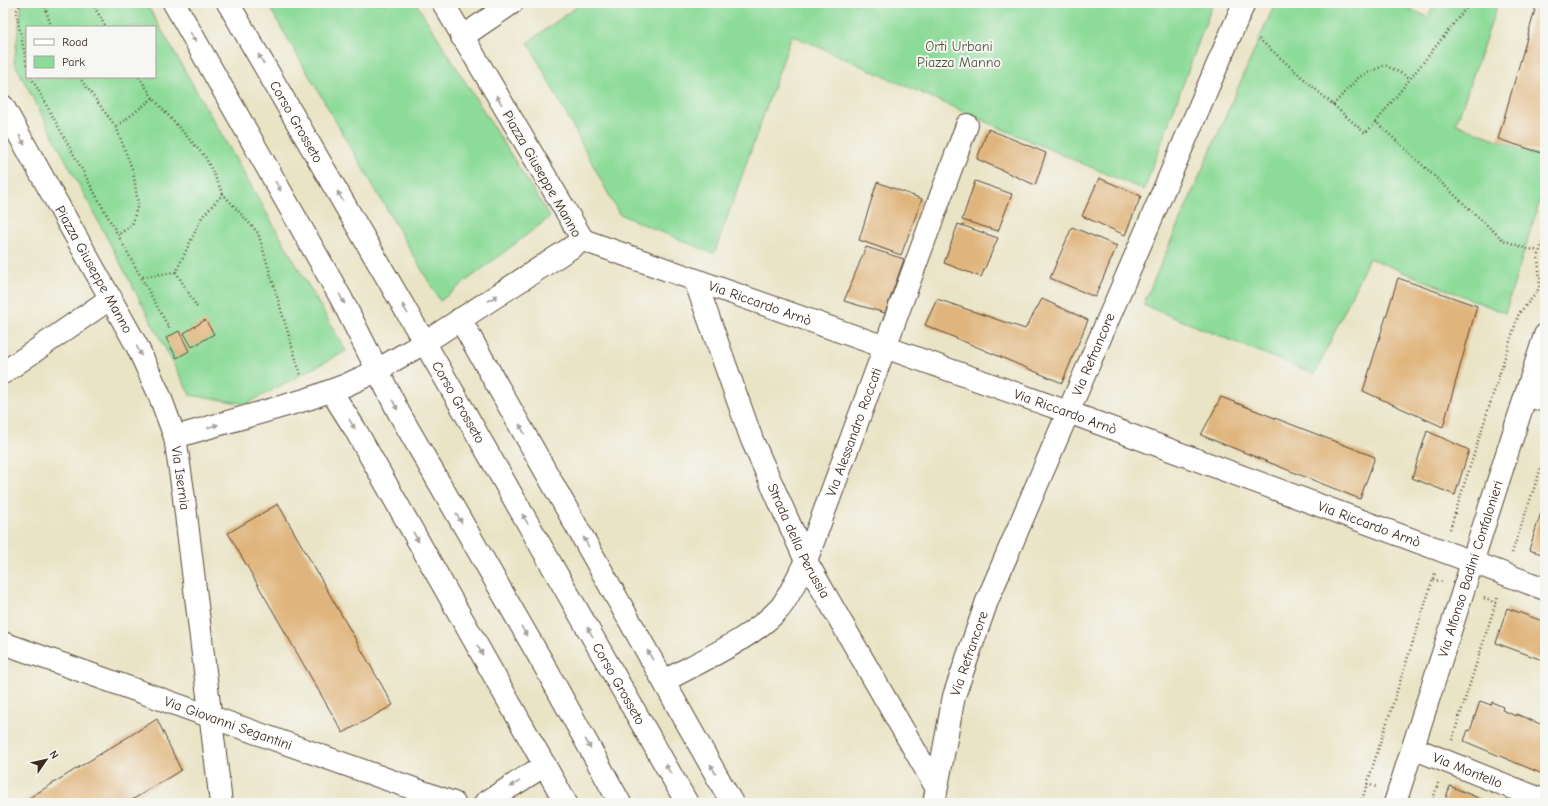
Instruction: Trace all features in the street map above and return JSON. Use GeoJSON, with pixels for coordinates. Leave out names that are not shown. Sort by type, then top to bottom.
{"type":"FeatureCollection","features":[{"type":"Feature","properties":{"kind":"street"},"geometry":{"type":"LineString","coordinates":[[174,3],[341,298],[399,413],[544,665],[620,803]]}},
{"type":"Feature","properties":{"kind":"street","name":"Corso Grosseto"},"geometry":{"type":"LineString","coordinates":[[228,3],[456,397],[687,803]]}},
{"type":"Feature","properties":{"kind":"street","name":"Piazza Giuseppe Manno"},"geometry":{"type":"LineString","coordinates":[[443,3],[583,240],[460,320]]}},
{"type":"Feature","properties":{"kind":"street"},"geometry":{"type":"LineString","coordinates":[[462,37],[512,3]]}},
{"type":"Feature","properties":{"kind":"street","name":"Via Refrancore"},"geometry":{"type":"LineString","coordinates":[[935,795],[954,696],[987,601],[1244,3]]}},
{"type":"Feature","properties":{"kind":"street","name":"Piazza Giuseppe Manno"},"geometry":{"type":"LineString","coordinates":[[3,106],[111,298],[149,371],[176,437]]}},
{"type":"Feature","properties":{"kind":"street","name":"Via Alessandro Roccati"},"geometry":{"type":"LineString","coordinates":[[664,681],[734,643],[763,624],[780,608],[806,561],[967,125]]}},
{"type":"Feature","properties":{"kind":"street","name":"Via Riccardo Arnò"},"geometry":{"type":"LineString","coordinates":[[583,240],[1068,412],[1545,589]]}},
{"type":"Feature","properties":{"kind":"street","name":"Strada della Perussia"},"geometry":{"type":"LineString","coordinates":[[695,280],[752,440],[806,561],[935,795]]}},
{"type":"Feature","properties":{"kind":"street"},"geometry":{"type":"LineString","coordinates":[[3,373],[111,298]]}},
{"type":"Feature","properties":{"kind":"street"},"geometry":{"type":"LineString","coordinates":[[460,320],[732,803]]}},
{"type":"Feature","properties":{"kind":"street","name":"Via Isernia"},"geometry":{"type":"LineString","coordinates":[[221,803],[176,437],[331,391],[377,370],[460,320]]}},
{"type":"Feature","properties":{"kind":"street","name":"Via Alfonso Badini Confalonieri"},"geometry":{"type":"LineString","coordinates":[[1395,803],[1472,562],[1535,398],[1545,335]]}},
{"type":"Feature","properties":{"kind":"street"},"geometry":{"type":"LineString","coordinates":[[331,391],[355,429],[566,803]]}},
{"type":"Feature","properties":{"kind":"street","name":"Via Giovanni Segantini"},"geometry":{"type":"LineString","coordinates":[[3,643],[454,803]]}},
{"type":"Feature","properties":{"kind":"street","name":"Via Montello"},"geometry":{"type":"LineString","coordinates":[[1413,748],[1545,801]]}},
{"type":"Feature","properties":{"kind":"street"},"geometry":{"type":"LineString","coordinates":[[485,803],[545,765]]}},
{"type":"Feature","properties":{"kind":"path"},"geometry":{"type":"LineString","coordinates":[[22,3],[16,11],[26,61]]}},
{"type":"Feature","properties":{"kind":"path"},"geometry":{"type":"LineString","coordinates":[[44,3],[51,26]]}},
{"type":"Feature","properties":{"kind":"path"},"geometry":{"type":"LineString","coordinates":[[94,3],[95,8],[105,26]]}},
{"type":"Feature","properties":{"kind":"path"},"geometry":{"type":"LineString","coordinates":[[1259,39],[1365,133],[1376,122],[1470,3]]}},
{"type":"Feature","properties":{"kind":"path"},"geometry":{"type":"LineString","coordinates":[[1333,105],[1359,77],[1385,66],[1410,78]]}},
{"type":"Feature","properties":{"kind":"path"},"geometry":{"type":"LineString","coordinates":[[33,78],[169,328]]}},
{"type":"Feature","properties":{"kind":"path"},"geometry":{"type":"LineString","coordinates":[[80,78],[116,127],[133,171],[138,204],[132,225],[118,235]]}},
{"type":"Feature","properties":{"kind":"path"},"geometry":{"type":"LineString","coordinates":[[140,78],[153,98],[206,158],[223,194],[258,233],[308,399]]}},
{"type":"Feature","properties":{"kind":"path"},"geometry":{"type":"LineString","coordinates":[[116,127],[153,98]]}},
{"type":"Feature","properties":{"kind":"path"},"geometry":{"type":"LineString","coordinates":[[1376,122],[1502,240],[1539,251]]}},
{"type":"Feature","properties":{"kind":"path"},"geometry":{"type":"LineString","coordinates":[[176,272],[202,217],[223,194]]}},
{"type":"Feature","properties":{"kind":"path"},"geometry":{"type":"LineString","coordinates":[[1361,803],[1519,313],[1535,295],[1539,288],[1539,251],[1545,232]]}},
{"type":"Feature","properties":{"kind":"path"},"geometry":{"type":"LineString","coordinates":[[141,277],[176,272]]}},
{"type":"Feature","properties":{"kind":"path"},"geometry":{"type":"LineString","coordinates":[[176,272],[197,307]]}},
{"type":"Feature","properties":{"kind":"path"},"geometry":{"type":"LineString","coordinates":[[1432,803],[1545,456]]}},
{"type":"Feature","properties":{"kind":"green space"},"geometry":{"type":"Polygon","coordinates":[[[22,3],[146,3],[346,351],[246,404],[190,395],[14,62],[22,3]]]}},
{"type":"Feature","properties":{"kind":"green space"},"geometry":{"type":"Polygon","coordinates":[[[267,3],[416,3],[550,217],[440,301],[267,3]]]}},
{"type":"Feature","properties":{"kind":"green space","name":"Orti Urbani Piazza Manno"},"geometry":{"type":"Polygon","coordinates":[[[582,3],[1213,3],[1144,190],[991,124],[792,35],[714,254],[619,214],[528,42],[582,3]]]}},
{"type":"Feature","properties":{"kind":"green space"},"geometry":{"type":"Polygon","coordinates":[[[1275,3],[1396,3],[1428,17],[1435,3],[1498,3],[1456,124],[1545,158],[1545,184],[1505,313],[1369,258],[1315,374],[1143,305],[1275,3]]]}},
{"type":"Feature","properties":{"kind":"building"},"geometry":{"type":"Polygon","coordinates":[[[1537,3],[1545,3],[1545,154],[1498,139],[1537,3]]]}},
{"type":"Feature","properties":{"kind":"building"},"geometry":{"type":"Polygon","coordinates":[[[988,129],[1046,153],[1035,185],[977,159],[988,129]]]}},
{"type":"Feature","properties":{"kind":"building"},"geometry":{"type":"Polygon","coordinates":[[[1099,178],[1141,196],[1125,235],[1082,216],[1099,178]]]}},
{"type":"Feature","properties":{"kind":"building"},"geometry":{"type":"Polygon","coordinates":[[[975,181],[1012,194],[998,231],[962,220],[975,181]]]}},
{"type":"Feature","properties":{"kind":"building"},"geometry":{"type":"Polygon","coordinates":[[[877,182],[922,199],[901,255],[859,240],[877,182]]]}},
{"type":"Feature","properties":{"kind":"building"},"geometry":{"type":"Polygon","coordinates":[[[958,224],[998,238],[981,277],[944,263],[958,224]]]}},
{"type":"Feature","properties":{"kind":"building"},"geometry":{"type":"Polygon","coordinates":[[[1072,227],[1117,246],[1095,297],[1050,278],[1072,227]]]}},
{"type":"Feature","properties":{"kind":"building"},"geometry":{"type":"Polygon","coordinates":[[[866,247],[904,259],[885,313],[844,301],[866,247]]]}},
{"type":"Feature","properties":{"kind":"building"},"geometry":{"type":"Polygon","coordinates":[[[1398,278],[1477,306],[1443,427],[1363,391],[1398,278]]]}},
{"type":"Feature","properties":{"kind":"building"},"geometry":{"type":"Polygon","coordinates":[[[937,299],[1025,329],[1042,299],[1088,320],[1062,383],[925,325],[937,299]]]}},
{"type":"Feature","properties":{"kind":"building"},"geometry":{"type":"Polygon","coordinates":[[[205,320],[214,334],[192,347],[184,333],[205,320]]]}},
{"type":"Feature","properties":{"kind":"building"},"geometry":{"type":"Polygon","coordinates":[[[179,331],[189,351],[177,358],[166,338],[179,331]]]}},
{"type":"Feature","properties":{"kind":"building"},"geometry":{"type":"Polygon","coordinates":[[[1221,397],[1375,457],[1360,499],[1201,435],[1221,397]]]}},
{"type":"Feature","properties":{"kind":"building"},"geometry":{"type":"Polygon","coordinates":[[[1427,431],[1469,450],[1455,495],[1412,478],[1427,431]]]}},
{"type":"Feature","properties":{"kind":"building"},"geometry":{"type":"Polygon","coordinates":[[[1545,500],[1545,555],[1529,550],[1545,500]]]}},
{"type":"Feature","properties":{"kind":"building"},"geometry":{"type":"Polygon","coordinates":[[[278,504],[393,705],[343,733],[228,533],[278,504]]]}},
{"type":"Feature","properties":{"kind":"building"},"geometry":{"type":"Polygon","coordinates":[[[1507,608],[1545,622],[1545,661],[1496,643],[1507,608]]]}},
{"type":"Feature","properties":{"kind":"building"},"geometry":{"type":"Polygon","coordinates":[[[1480,701],[1491,705],[1492,702],[1503,707],[1502,710],[1545,726],[1545,775],[1464,741],[1468,730],[1470,731],[1480,701]]]}},
{"type":"Feature","properties":{"kind":"building"},"geometry":{"type":"Polygon","coordinates":[[[157,719],[181,770],[127,803],[21,803],[157,719]]]}},
{"type":"Feature","properties":{"kind":"building"},"geometry":{"type":"Polygon","coordinates":[[[1450,786],[1490,803],[1444,803],[1450,786]]]}}]}
